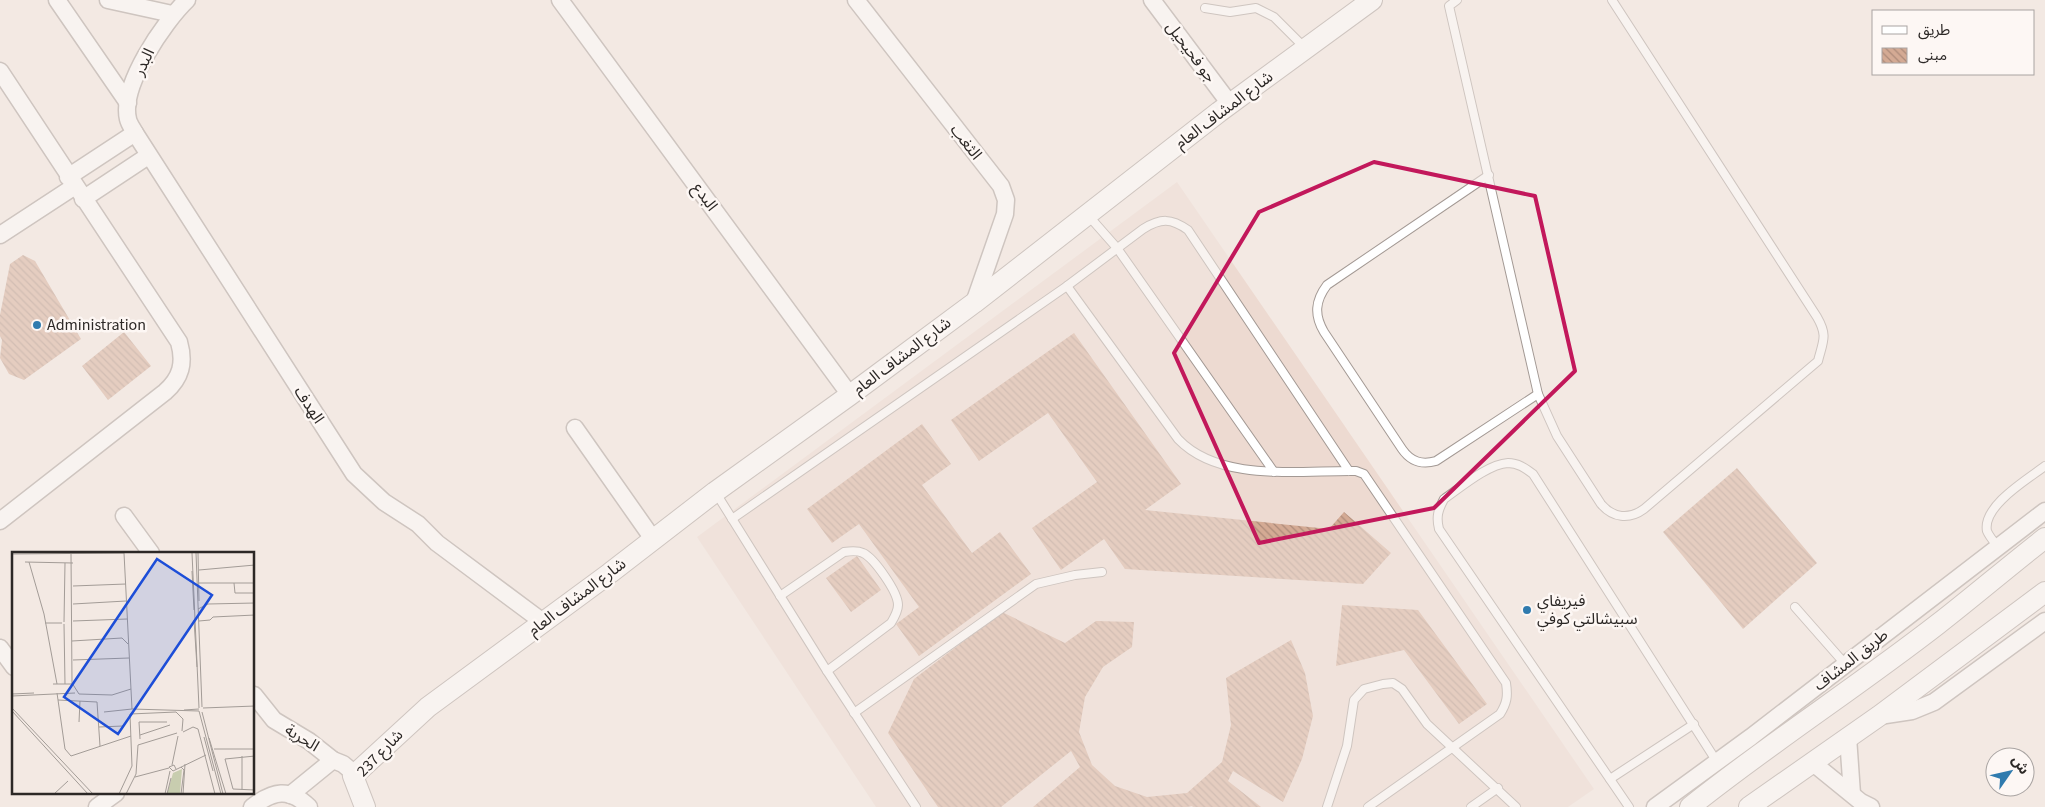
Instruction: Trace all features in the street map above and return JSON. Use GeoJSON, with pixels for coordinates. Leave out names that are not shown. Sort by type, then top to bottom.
{"type":"FeatureCollection","features":[{"type":"Feature","properties":{"kind":"street"},"geometry":{"type":"LineString","coordinates":[[57,0],[128,103]]}},
{"type":"Feature","properties":{"kind":"street"},"geometry":{"type":"LineString","coordinates":[[108,0],[172,14]]}},
{"type":"Feature","properties":{"kind":"street","name":"البدر"},"geometry":{"type":"LineString","coordinates":[[135,133],[128,118],[130,92],[147,54],[172,14],[187,0]]}},
{"type":"Feature","properties":{"kind":"street","name":"البدع"},"geometry":{"type":"LineString","coordinates":[[560,0],[850,395]]}},
{"type":"Feature","properties":{"kind":"street","name":"الثغب"},"geometry":{"type":"LineString","coordinates":[[856,0],[1001,186],[1006,200],[1005,214],[974,303]]}},
{"type":"Feature","properties":{"kind":"street","name":"جو فحيحيل"},"geometry":{"type":"LineString","coordinates":[[1152,0],[1230,104]]}},
{"type":"Feature","properties":{"kind":"street","name":"شارع المشاف العام"},"geometry":{"type":"LineString","coordinates":[[428,706],[715,492],[974,303],[1230,104],[1372,0]]}},
{"type":"Feature","properties":{"kind":"street"},"geometry":{"type":"LineString","coordinates":[[0,71],[179,342],[183,364],[180,375],[174,385],[0,521]]}},
{"type":"Feature","properties":{"kind":"street"},"geometry":{"type":"LineString","coordinates":[[0,235],[75,187],[135,133]]}},
{"type":"Feature","properties":{"kind":"street","name":"الهدف"},"geometry":{"type":"LineString","coordinates":[[135,133],[354,474],[384,502],[418,524],[437,543],[543,622]]}},
{"type":"Feature","properties":{"kind":"street"},"geometry":{"type":"LineString","coordinates":[[75,187],[148,156]]}},
{"type":"Feature","properties":{"kind":"street"},"geometry":{"type":"LineString","coordinates":[[574,428],[654,539]]}},
{"type":"Feature","properties":{"kind":"street","name":"طريق المشاف"},"geometry":{"type":"LineString","coordinates":[[1655,807],[1846,665],[2045,511]]}},
{"type":"Feature","properties":{"kind":"street"},"geometry":{"type":"LineString","coordinates":[[124,516],[150,552]]}},
{"type":"Feature","properties":{"kind":"street","name":"طريق المشاف"},"geometry":{"type":"LineString","coordinates":[[1690,807],[1938,624],[2045,538]]}},
{"type":"Feature","properties":{"kind":"street"},"geometry":{"type":"LineString","coordinates":[[1749,807],[1879,716],[2045,592]]}},
{"type":"Feature","properties":{"kind":"street"},"geometry":{"type":"LineString","coordinates":[[1879,716],[1912,711],[1934,702],[2045,620]]}},
{"type":"Feature","properties":{"kind":"street"},"geometry":{"type":"LineString","coordinates":[[0,648],[12,663]]}},
{"type":"Feature","properties":{"kind":"street","name":"الحرية"},"geometry":{"type":"LineString","coordinates":[[255,696],[274,720],[284,728],[308,741],[333,760],[350,768],[354,776]]}},
{"type":"Feature","properties":{"kind":"street","name":"شارع 237"},"geometry":{"type":"LineString","coordinates":[[365,807],[354,776],[428,706]]}},
{"type":"Feature","properties":{"kind":"street"},"geometry":{"type":"LineString","coordinates":[[1848,737],[1852,794]]}},
{"type":"Feature","properties":{"kind":"street"},"geometry":{"type":"LineString","coordinates":[[290,795],[333,760]]}},
{"type":"Feature","properties":{"kind":"street"},"geometry":{"type":"LineString","coordinates":[[1813,763],[1861,802],[1871,807]]}},
{"type":"Feature","properties":{"kind":"street"},"geometry":{"type":"LineString","coordinates":[[252,807],[264,798],[282,792],[299,797],[309,807]]}},
{"type":"Feature","properties":{"kind":"lane"},"geometry":{"type":"LineString","coordinates":[[1457,0],[1448,3],[1538,394],[1557,436],[1602,504],[1613,515],[1630,516],[1644,509],[1818,361],[1825,339],[1823,327],[1817,316],[1612,0]]}},
{"type":"Feature","properties":{"kind":"lane"},"geometry":{"type":"LineString","coordinates":[[1205,8],[1230,12],[1256,8],[1274,16],[1306,49]]}},
{"type":"Feature","properties":{"kind":"lane"},"geometry":{"type":"LineString","coordinates":[[1489,175],[1327,286],[1317,303],[1316,313],[1324,332],[1402,449],[1413,460],[1429,463],[1436,461],[1538,394]]}},
{"type":"Feature","properties":{"kind":"lane"},"geometry":{"type":"LineString","coordinates":[[1087,214],[1116,248],[1274,472]]}},
{"type":"Feature","properties":{"kind":"lane"},"geometry":{"type":"LineString","coordinates":[[732,519],[1067,286],[1116,248],[1154,222],[1166,220],[1178,223],[1188,230],[1349,471]]}},
{"type":"Feature","properties":{"kind":"lane"},"geometry":{"type":"LineString","coordinates":[[1067,286],[1178,439],[1196,455],[1217,464],[1274,472],[1349,471],[1364,474],[1506,683],[1507,699],[1500,714],[1368,807]]}},
{"type":"Feature","properties":{"kind":"lane"},"geometry":{"type":"LineString","coordinates":[[1629,807],[1439,529],[1437,518],[1439,508],[1444,499],[1497,465],[1510,463],[1522,466],[1533,474],[1717,762]]}},
{"type":"Feature","properties":{"kind":"lane"},"geometry":{"type":"LineString","coordinates":[[1998,547],[1987,531],[1988,520],[1994,505],[2045,466]]}},
{"type":"Feature","properties":{"kind":"lane"},"geometry":{"type":"LineString","coordinates":[[715,492],[827,671],[916,807]]}},
{"type":"Feature","properties":{"kind":"lane"},"geometry":{"type":"LineString","coordinates":[[780,596],[844,552],[853,550],[862,552],[870,557],[896,594],[898,604],[896,614],[891,623],[827,671]]}},
{"type":"Feature","properties":{"kind":"lane"},"geometry":{"type":"LineString","coordinates":[[854,713],[1036,584],[1075,575],[1102,572]]}},
{"type":"Feature","properties":{"kind":"lane"},"geometry":{"type":"LineString","coordinates":[[1795,607],[1846,665]]}},
{"type":"Feature","properties":{"kind":"lane"},"geometry":{"type":"LineString","coordinates":[[1327,807],[1345,753],[1354,700],[1364,690],[1388,683],[1398,686],[1427,724],[1498,788],[1516,807]]}},
{"type":"Feature","properties":{"kind":"lane"},"geometry":{"type":"LineString","coordinates":[[1610,779],[1694,724]]}},
{"type":"Feature","properties":{"kind":"lane"},"geometry":{"type":"LineString","coordinates":[[1472,807],[1498,788]]}},
{"type":"Feature","properties":{"kind":"highlighted area"},"geometry":{"type":"Polygon","coordinates":[[[1374,162],[1535,196],[1575,371],[1434,508],[1259,543],[1174,353],[1259,212],[1374,162]]]}},
{"type":"Feature","properties":{"kind":"shaded area"},"geometry":{"type":"Polygon","coordinates":[[[1177,182],[1594,789],[1568,807],[876,807],[697,537],[1177,182]]]}},
{"type":"Feature","properties":{"kind":"building","name":"Administration"},"geometry":{"type":"Polygon","coordinates":[[[23,255],[35,261],[81,339],[24,380],[9,374],[0,358],[2,340],[0,336],[0,315],[10,264],[23,255]]]}},
{"type":"Feature","properties":{"kind":"building"},"geometry":{"type":"Polygon","coordinates":[[[124,332],[151,366],[108,400],[82,366],[124,332]]]}},
{"type":"Feature","properties":{"kind":"building"},"geometry":{"type":"Polygon","coordinates":[[[1074,333],[1181,484],[1145,510],[1329,529],[1344,512],[1391,553],[1363,584],[1125,569],[1104,539],[1061,570],[1032,528],[1097,482],[1048,413],[979,461],[951,420],[1074,333]]]}},
{"type":"Feature","properties":{"kind":"building"},"geometry":{"type":"Polygon","coordinates":[[[922,424],[951,464],[922,485],[972,553],[1000,532],[1031,574],[919,656],[896,624],[919,607],[859,524],[832,543],[807,509],[922,424]]]}},
{"type":"Feature","properties":{"kind":"building"},"geometry":{"type":"Polygon","coordinates":[[[1737,468],[1817,563],[1743,629],[1663,532],[1737,468]]]}},
{"type":"Feature","properties":{"kind":"building"},"geometry":{"type":"Polygon","coordinates":[[[857,556],[881,590],[851,612],[826,578],[857,556]]]}},
{"type":"Feature","properties":{"kind":"building"},"geometry":{"type":"Polygon","coordinates":[[[1342,605],[1418,610],[1487,704],[1459,724],[1404,650],[1336,666],[1342,605]]]}},
{"type":"Feature","properties":{"kind":"building"},"geometry":{"type":"Polygon","coordinates":[[[1002,612],[1065,643],[1096,621],[1134,622],[1132,647],[1103,667],[1085,697],[1079,732],[1092,765],[1115,786],[1147,797],[1187,793],[1222,762],[1231,725],[1226,678],[1291,640],[1305,673],[1313,716],[1302,759],[1283,802],[1233,771],[1228,781],[1261,807],[1033,807],[1080,767],[1071,751],[1001,807],[938,807],[888,733],[914,679],[1002,612]]]}},
{"type":"Feature","properties":{"kind":"place","name":"Administration"},"geometry":{"type":"Point","coordinates":[37,325]}},
{"type":"Feature","properties":{"kind":"place","name":"فيريفاي سبيشالتي كوفي"},"geometry":{"type":"Point","coordinates":[1527,610]}}]}
